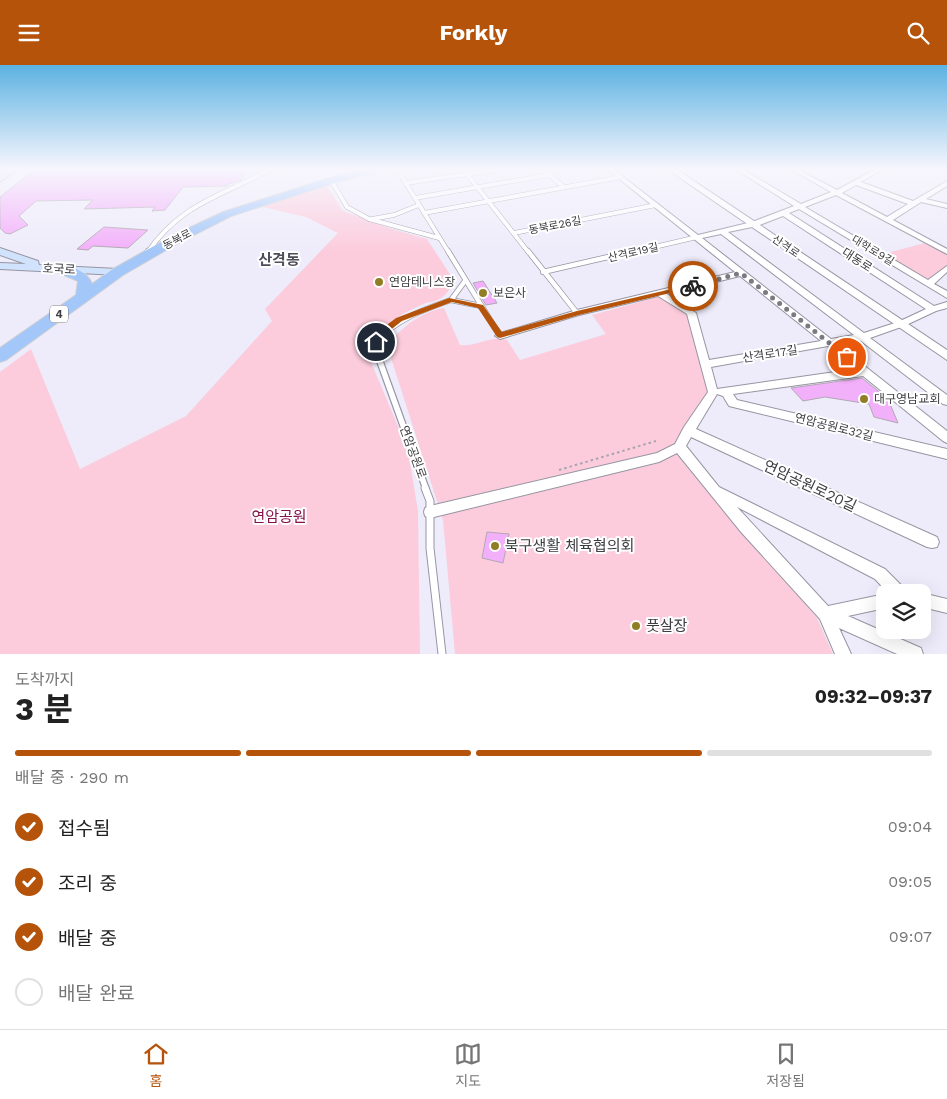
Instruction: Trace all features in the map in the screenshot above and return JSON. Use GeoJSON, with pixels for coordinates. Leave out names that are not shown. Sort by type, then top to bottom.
{"type":"FeatureCollection","features":[{"type":"Feature","properties":{"kind":"main road","name":"동북로"},"geometry":{"type":"LineString","coordinates":[[0,356],[118,272],[144,257],[227,214],[281,196]]}},
{"type":"Feature","properties":{"kind":"main road"},"geometry":{"type":"LineString","coordinates":[[0,251],[83,277],[87,288],[82,298]]}},
{"type":"Feature","properties":{"kind":"main road","name":"호국로"},"geometry":{"type":"LineString","coordinates":[[0,266],[118,272]]}},
{"type":"Feature","properties":{"kind":"street"},"geometry":{"type":"LineString","coordinates":[[645,196],[832,344],[947,438]]}},
{"type":"Feature","properties":{"kind":"street","name":"산격로"},"geometry":{"type":"LineString","coordinates":[[712,196],[947,356]]}},
{"type":"Feature","properties":{"kind":"street","name":"대학로9길"},"geometry":{"type":"LineString","coordinates":[[783,196],[947,295]]}},
{"type":"Feature","properties":{"kind":"street"},"geometry":{"type":"LineString","coordinates":[[754,224],[824,196]]}},
{"type":"Feature","properties":{"kind":"street"},"geometry":{"type":"LineString","coordinates":[[844,196],[947,252]]}},
{"type":"Feature","properties":{"kind":"street"},"geometry":{"type":"LineString","coordinates":[[895,196],[917,202],[947,205]]}},
{"type":"Feature","properties":{"kind":"street"},"geometry":{"type":"LineString","coordinates":[[887,219],[926,196]]}},
{"type":"Feature","properties":{"kind":"street","name":"대동로"},"geometry":{"type":"LineString","coordinates":[[782,212],[933,309]]}},
{"type":"Feature","properties":{"kind":"street","name":"산격로19길"},"geometry":{"type":"LineString","coordinates":[[697,237],[754,224]]}},
{"type":"Feature","properties":{"kind":"street"},"geometry":{"type":"LineString","coordinates":[[722,231],[946,400]]}},
{"type":"Feature","properties":{"kind":"street"},"geometry":{"type":"LineString","coordinates":[[929,284],[947,268]]}},
{"type":"Feature","properties":{"kind":"street"},"geometry":{"type":"LineString","coordinates":[[500,336],[577,313],[741,273]]}},
{"type":"Feature","properties":{"kind":"street"},"geometry":{"type":"LineString","coordinates":[[430,512],[659,457],[679,447],[713,392],[691,313],[661,294]]}},
{"type":"Feature","properties":{"kind":"street"},"geometry":{"type":"LineString","coordinates":[[901,324],[933,309],[947,305]]}},
{"type":"Feature","properties":{"kind":"street","name":"산격로17길"},"geometry":{"type":"LineString","coordinates":[[706,364],[832,344],[863,337],[901,324]]}},
{"type":"Feature","properties":{"kind":"street"},"geometry":{"type":"LineString","coordinates":[[713,392],[727,393],[864,372]]}},
{"type":"Feature","properties":{"kind":"street","name":"연암공원로32길"},"geometry":{"type":"LineString","coordinates":[[727,393],[732,403],[947,455]]}},
{"type":"Feature","properties":{"kind":"street","name":"연암공원로20길"},"geometry":{"type":"LineString","coordinates":[[688,430],[932,542]]}},
{"type":"Feature","properties":{"kind":"street"},"geometry":{"type":"LineString","coordinates":[[679,447],[746,528],[825,614],[843,654]]}},
{"type":"Feature","properties":{"kind":"street"},"geometry":{"type":"LineString","coordinates":[[717,491],[880,574],[890,584]]}},
{"type":"Feature","properties":{"kind":"street"},"geometry":{"type":"LineString","coordinates":[[931,602],[947,606]]}},
{"type":"Feature","properties":{"kind":"street"},"geometry":{"type":"LineString","coordinates":[[825,614],[876,603]]}},
{"type":"Feature","properties":{"kind":"street"},"geometry":{"type":"LineString","coordinates":[[825,614],[915,654]]}},
{"type":"Feature","properties":{"kind":"lane"},"geometry":{"type":"LineString","coordinates":[[144,257],[154,240],[184,211],[214,196]]}},
{"type":"Feature","properties":{"kind":"lane"},"geometry":{"type":"LineString","coordinates":[[341,196],[347,207],[369,219],[439,238]]}},
{"type":"Feature","properties":{"kind":"lane"},"geometry":{"type":"LineString","coordinates":[[423,196],[415,198],[500,336]]}},
{"type":"Feature","properties":{"kind":"lane","name":"동북로26길"},"geometry":{"type":"LineString","coordinates":[[484,196],[577,313]]}},
{"type":"Feature","properties":{"kind":"lane"},"geometry":{"type":"LineString","coordinates":[[424,213],[512,196]]}},
{"type":"Feature","properties":{"kind":"lane"},"geometry":{"type":"LineString","coordinates":[[369,219],[394,215],[419,205]]}},
{"type":"Feature","properties":{"kind":"lane","name":"동북로26길"},"geometry":{"type":"LineString","coordinates":[[514,233],[656,205]]}},
{"type":"Feature","properties":{"kind":"lane","name":"산격로19길"},"geometry":{"type":"LineString","coordinates":[[543,271],[697,237]]}},
{"type":"Feature","properties":{"kind":"lane"},"geometry":{"type":"LineString","coordinates":[[465,281],[451,300],[481,306]]}},
{"type":"Feature","properties":{"kind":"lane","name":"연암공원로"},"geometry":{"type":"LineString","coordinates":[[442,654],[430,548],[430,501],[377,353],[376,342],[386,329],[399,319],[451,300]]}},
{"type":"Feature","properties":{"kind":"path"},"geometry":{"type":"LineString","coordinates":[[552,472],[656,441]]}},
{"type":"Feature","properties":{"kind":"green space","name":"연암공원"},"geometry":{"type":"Polygon","coordinates":[[[291,196],[334,196],[343,211],[389,228],[427,239],[453,279],[452,285],[443,297],[426,303],[390,322],[377,336],[368,355],[408,450],[418,511],[420,654],[0,654],[0,372],[31,349],[80,469],[186,416],[272,321],[265,309],[338,233],[306,217],[259,206],[291,196]]]}},
{"type":"Feature","properties":{"kind":"green space"},"geometry":{"type":"Polygon","coordinates":[[[928,242],[947,252],[947,268],[929,284],[880,255],[928,242]]]}},
{"type":"Feature","properties":{"kind":"green space"},"geometry":{"type":"Polygon","coordinates":[[[661,296],[688,314],[709,391],[675,444],[737,524],[817,618],[833,654],[455,654],[443,520],[390,355],[389,343],[413,321],[428,312],[444,308],[460,345],[495,339],[507,340],[520,360],[606,334],[592,315],[661,296]]]}},
{"type":"Feature","properties":{"kind":"building"},"geometry":{"type":"Polygon","coordinates":[[[176,196],[165,210],[152,211],[155,207],[84,209],[93,200],[36,201],[19,216],[28,225],[10,234],[5,233],[0,228],[0,197],[176,196]]]}},
{"type":"Feature","properties":{"kind":"building"},"geometry":{"type":"Polygon","coordinates":[[[104,227],[148,230],[128,248],[93,246],[88,250],[77,249],[104,227]]]}},
{"type":"Feature","properties":{"kind":"building","name":"보은사"},"geometry":{"type":"Polygon","coordinates":[[[483,281],[497,303],[486,305],[473,283],[483,281]]]}},
{"type":"Feature","properties":{"kind":"building","name":"대구영남교회"},"geometry":{"type":"Polygon","coordinates":[[[862,378],[888,399],[898,423],[874,417],[869,404],[825,397],[803,401],[791,388],[862,378]]]}},
{"type":"Feature","properties":{"kind":"building","name":"북구생활 체육협의회"},"geometry":{"type":"Polygon","coordinates":[[[487,532],[509,534],[503,563],[482,558],[487,532]]]}},
{"type":"Feature","properties":{"kind":"way so far"},"geometry":{"type":"LineString","coordinates":[[693,286],[741,273],[847,357]]}},
{"type":"Feature","properties":{"kind":"place","name":"연암테니스장"},"geometry":{"type":"Point","coordinates":[379,282]}},
{"type":"Feature","properties":{"kind":"place","name":"보은사"},"geometry":{"type":"Point","coordinates":[483,293]}},
{"type":"Feature","properties":{"kind":"place","name":"대구영남교회"},"geometry":{"type":"Point","coordinates":[864,399]}},
{"type":"Feature","properties":{"kind":"place","name":"북구생활 체육협의회"},"geometry":{"type":"Point","coordinates":[495,546]}},
{"type":"Feature","properties":{"kind":"place","name":"풋살장"},"geometry":{"type":"Point","coordinates":[636,626]}},
{"type":"Feature","properties":{"kind":"district","name":"산격동"},"geometry":{"type":"Point","coordinates":[279,260]}},
{"type":"Feature","properties":{"kind":"route"},"geometry":{"type":"LineString","coordinates":[[376,342],[386,329],[399,319],[451,300],[481,306],[500,336],[577,313],[693,286]]}}]}
